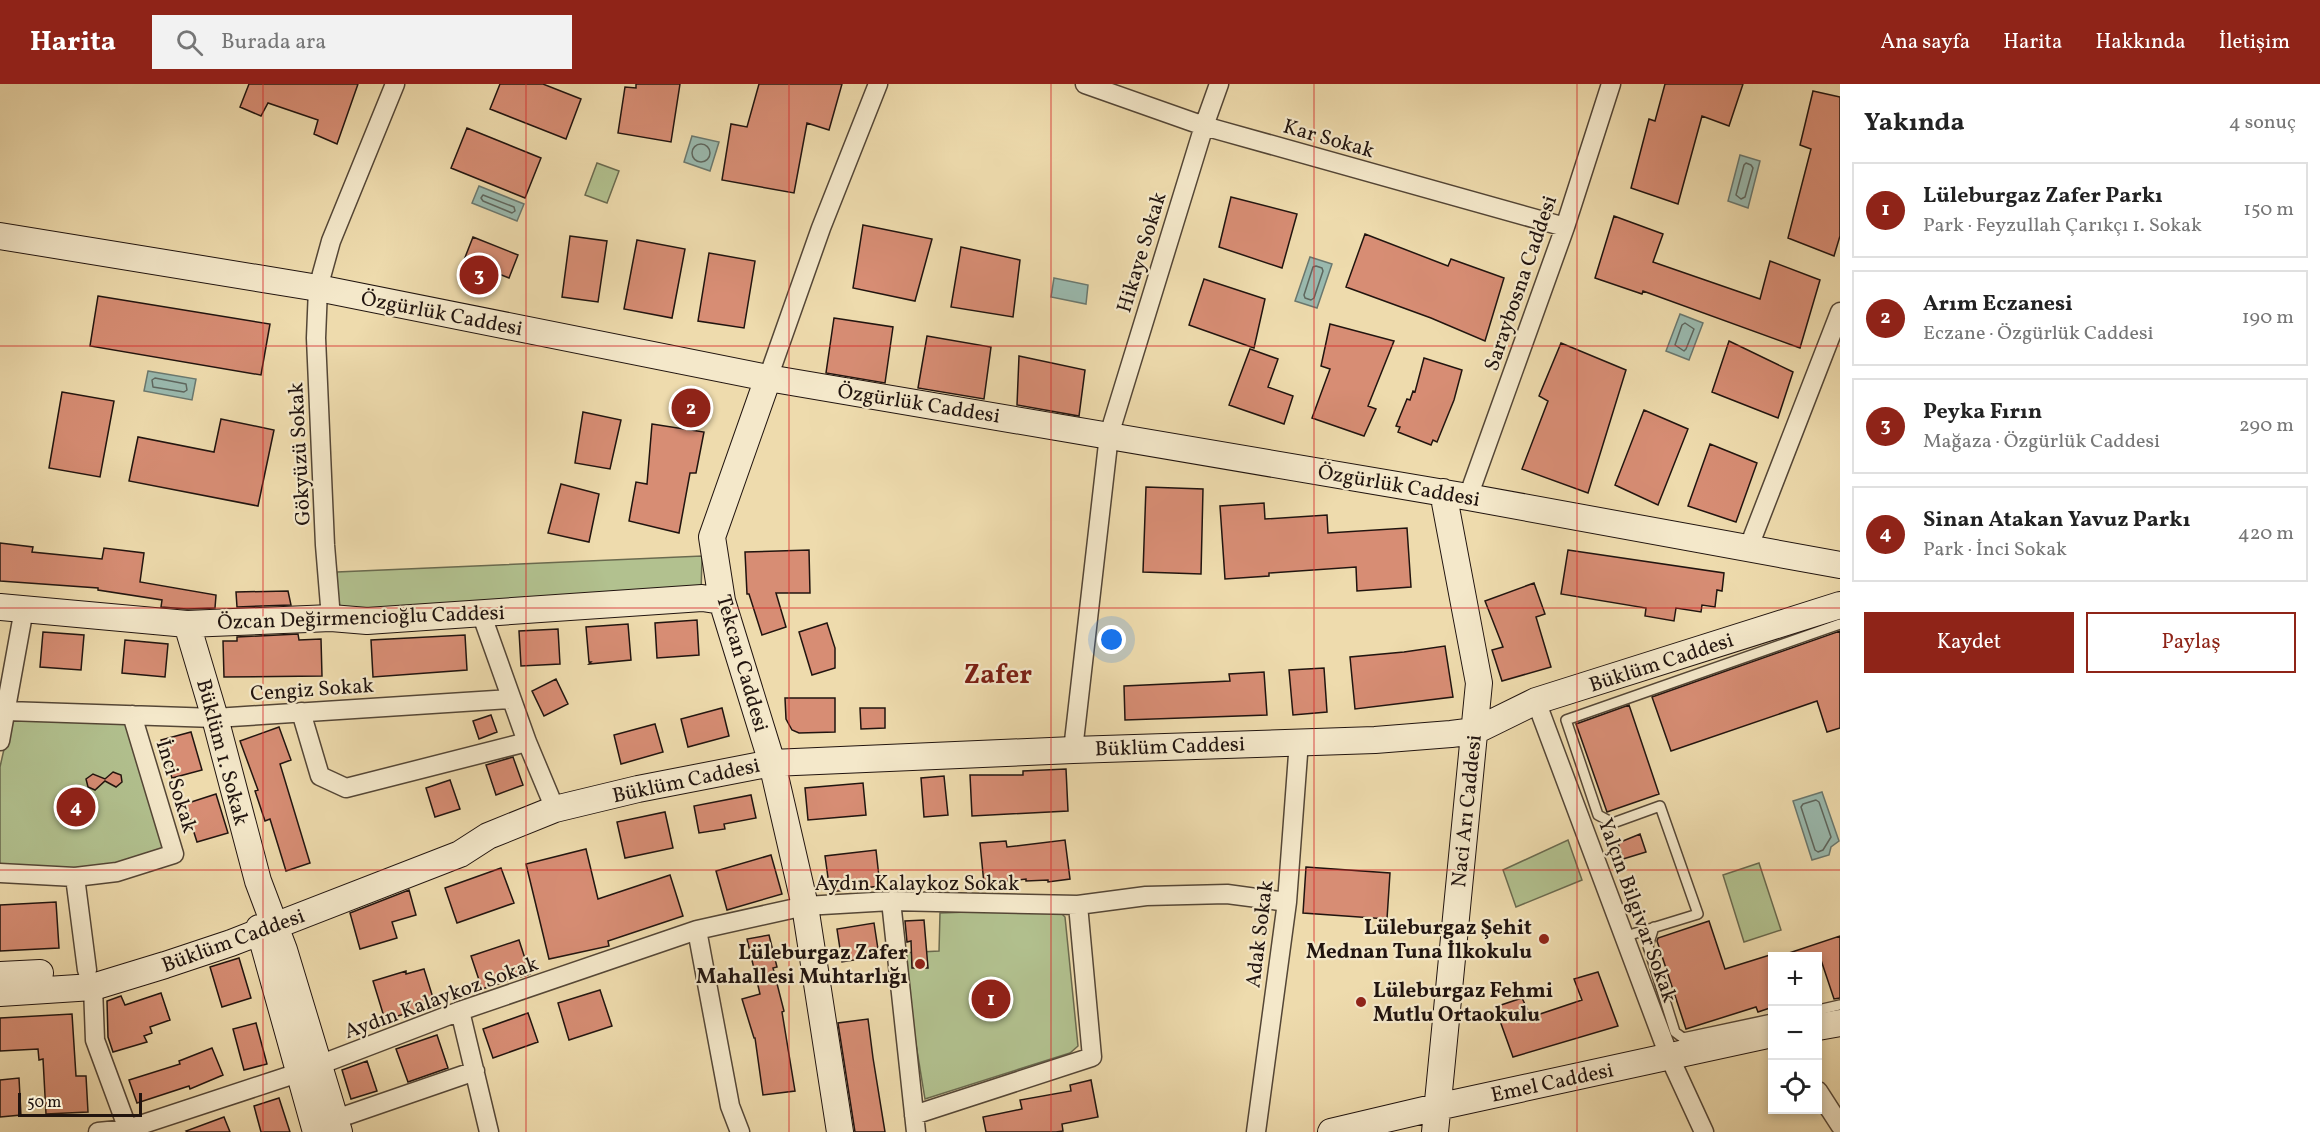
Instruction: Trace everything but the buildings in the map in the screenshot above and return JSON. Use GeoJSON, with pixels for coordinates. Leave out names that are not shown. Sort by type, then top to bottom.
{"type":"FeatureCollection","features":[{"type":"Feature","properties":{"kind":"street","name":"Gökyüzü Sokak"},"geometry":{"type":"LineString","coordinates":[[331,618],[325,545],[316,338],[318,288],[331,241],[395,84]]}},
{"type":"Feature","properties":{"kind":"street"},"geometry":{"type":"LineString","coordinates":[[768,378],[821,228],[878,84]]}},
{"type":"Feature","properties":{"kind":"street","name":"Kar Sokak"},"geometry":{"type":"LineString","coordinates":[[1085,84],[1204,126],[1564,227]]}},
{"type":"Feature","properties":{"kind":"street","name":"Hikaye Sokak"},"geometry":{"type":"LineString","coordinates":[[1073,750],[1109,435],[1219,84]]}},
{"type":"Feature","properties":{"kind":"street","name":"Saraybosna Caddesi"},"geometry":{"type":"LineString","coordinates":[[1456,494],[1564,227],[1611,84]]}},
{"type":"Feature","properties":{"kind":"street","name":"Özgürlük Caddesi"},"geometry":{"type":"LineString","coordinates":[[0,236],[318,288],[768,378],[1456,494],[1840,565]]}},
{"type":"Feature","properties":{"kind":"street"},"geometry":{"type":"LineString","coordinates":[[1749,549],[1840,312]]}},
{"type":"Feature","properties":{"kind":"street","name":"Tekcan Caddesi"},"geometry":{"type":"LineString","coordinates":[[768,378],[712,537],[722,601],[772,763],[804,906],[840,1132]]}},
{"type":"Feature","properties":{"kind":"street","name":"Naci Arı Caddesi"},"geometry":{"type":"LineString","coordinates":[[1435,1132],[1479,684],[1456,494]]}},
{"type":"Feature","properties":{"kind":"street","name":"Özcan Değirmencioğlu Caddesi"},"geometry":{"type":"LineString","coordinates":[[12,608],[187,624],[331,618],[366,621],[702,598],[722,601]]}},
{"type":"Feature","properties":{"kind":"street","name":"Büklüm Caddesi"},"geometry":{"type":"LineString","coordinates":[[0,993],[90,979],[227,928],[264,921],[446,842],[488,836],[555,809],[638,789],[772,763],[1299,741],[1375,740],[1474,731],[1536,701],[1840,605]]}},
{"type":"Feature","properties":{"kind":"street"},"geometry":{"type":"LineString","coordinates":[[0,741],[7,711],[12,608]]}},
{"type":"Feature","properties":{"kind":"street"},"geometry":{"type":"LineString","coordinates":[[481,613],[527,742],[555,809]]}},
{"type":"Feature","properties":{"kind":"street","name":"Büklüm 1. Sokak"},"geometry":{"type":"LineString","coordinates":[[187,624],[215,718],[258,881],[264,921]]}},
{"type":"Feature","properties":{"kind":"street","name":"Cengiz Sokak"},"geometry":{"type":"LineString","coordinates":[[7,711],[215,718],[511,699]]}},
{"type":"Feature","properties":{"kind":"street","name":"Yalçın Bilgivar Sokak"},"geometry":{"type":"LineString","coordinates":[[1536,701],[1669,1056],[1704,1132]]}},
{"type":"Feature","properties":{"kind":"street"},"geometry":{"type":"LineString","coordinates":[[301,712],[320,776],[346,788],[527,742]]}},
{"type":"Feature","properties":{"kind":"street","name":"İnci Sokak"},"geometry":{"type":"LineString","coordinates":[[75,877],[117,872],[174,854],[132,715]]}},
{"type":"Feature","properties":{"kind":"street","name":"Adak Sokak"},"geometry":{"type":"LineString","coordinates":[[1256,1132],[1287,902],[1299,741]]}},
{"type":"Feature","properties":{"kind":"street"},"geometry":{"type":"LineString","coordinates":[[0,873],[75,877],[90,979],[95,1040],[128,1131]]}},
{"type":"Feature","properties":{"kind":"street","name":"Aydın Kalaykoz Sokak"},"geometry":{"type":"LineString","coordinates":[[98,1132],[128,1131],[308,1069],[460,1011],[697,930],[804,906],[891,901],[1078,905],[1146,896],[1227,894],[1287,902]]}},
{"type":"Feature","properties":{"kind":"street"},"geometry":{"type":"LineString","coordinates":[[891,901],[915,1123],[1092,1057],[1078,905]]}},
{"type":"Feature","properties":{"kind":"street"},"geometry":{"type":"LineString","coordinates":[[264,921],[308,1069],[330,1128],[475,1071]]}},
{"type":"Feature","properties":{"kind":"street"},"geometry":{"type":"LineString","coordinates":[[697,930],[730,1106],[740,1132]]}},
{"type":"Feature","properties":{"kind":"street","name":"Büklüm Caddesi"},"geometry":{"type":"LineString","coordinates":[[0,975],[90,979]]}},
{"type":"Feature","properties":{"kind":"street"},"geometry":{"type":"LineString","coordinates":[[460,1011],[489,1132]]}},
{"type":"Feature","properties":{"kind":"street"},"geometry":{"type":"LineString","coordinates":[[1822,1026],[1840,1023]]}},
{"type":"Feature","properties":{"kind":"street","name":"Emel Caddesi"},"geometry":{"type":"LineString","coordinates":[[1331,1132],[1768,1035]]}},
{"type":"Feature","properties":{"kind":"street"},"geometry":{"type":"LineString","coordinates":[[1822,1097],[1840,1125]]}},
{"type":"Feature","properties":{"kind":"lane"},"geometry":{"type":"LineString","coordinates":[[1623,937],[1698,914],[1660,806],[1613,823],[1598,815],[1566,720],[1840,624]]}},
{"type":"Feature","properties":{"kind":"lane"},"geometry":{"type":"LineString","coordinates":[[1654,927],[1648,946],[1675,1032],[1683,1038],[1768,1020]]}},
{"type":"Feature","properties":{"kind":"lane"},"geometry":{"type":"LineString","coordinates":[[1822,1009],[1840,1005]]}},
{"type":"Feature","properties":{"kind":"green space"},"geometry":{"type":"Polygon","coordinates":[[[597,163],[619,171],[607,203],[585,195],[597,163]]]}},
{"type":"Feature","properties":{"kind":"green space"},"geometry":{"type":"Polygon","coordinates":[[[702,556],[701,594],[337,613],[337,572],[702,556]]]}},
{"type":"Feature","properties":{"kind":"green space"},"geometry":{"type":"Polygon","coordinates":[[[11,718],[127,722],[164,848],[116,864],[78,870],[0,866],[0,767],[11,718]]]}},
{"type":"Feature","properties":{"kind":"green space"},"geometry":{"type":"Polygon","coordinates":[[[1568,840],[1582,880],[1516,907],[1503,870],[1568,840]]]}},
{"type":"Feature","properties":{"kind":"green space"},"geometry":{"type":"Polygon","coordinates":[[[1759,863],[1781,930],[1744,942],[1723,875],[1759,863]]]}},
{"type":"Feature","properties":{"kind":"green space"},"geometry":{"type":"Polygon","coordinates":[[[1057,909],[1065,917],[1078,1046],[1070,1053],[925,1099],[901,953],[939,951],[940,913],[1057,909]]]}},
{"type":"Feature","properties":{"kind":"water"},"geometry":{"type":"Polygon","coordinates":[[[692,136],[719,142],[710,171],[684,162],[692,136]]]}},
{"type":"Feature","properties":{"kind":"water"},"geometry":{"type":"Polygon","coordinates":[[[1740,155],[1760,161],[1748,208],[1728,201],[1740,155]]]}},
{"type":"Feature","properties":{"kind":"water"},"geometry":{"type":"Polygon","coordinates":[[[479,186],[524,204],[517,221],[472,203],[479,186]]]}},
{"type":"Feature","properties":{"kind":"water"},"geometry":{"type":"Polygon","coordinates":[[[1310,257],[1332,264],[1317,308],[1295,301],[1310,257]]]}},
{"type":"Feature","properties":{"kind":"water"},"geometry":{"type":"Polygon","coordinates":[[[1054,278],[1088,285],[1086,304],[1051,297],[1054,278]]]}},
{"type":"Feature","properties":{"kind":"water"},"geometry":{"type":"Polygon","coordinates":[[[1680,314],[1703,323],[1689,360],[1666,351],[1680,314]]]}},
{"type":"Feature","properties":{"kind":"water"},"geometry":{"type":"Polygon","coordinates":[[[148,371],[196,379],[192,400],[144,391],[148,371]]]}},
{"type":"Feature","properties":{"kind":"water"},"geometry":{"type":"Polygon","coordinates":[[[1822,792],[1839,841],[1831,847],[1829,855],[1812,860],[1793,801],[1822,792]]]}},
{"type":"Feature","properties":{"kind":"place","name":"Peyka Fırın"},"geometry":{"type":"Point","coordinates":[479,275]}},
{"type":"Feature","properties":{"kind":"place","name":"Arım Eczanesi"},"geometry":{"type":"Point","coordinates":[691,408]}},
{"type":"Feature","properties":{"kind":"place","name":"Sinan Atakan Yavuz Parkı"},"geometry":{"type":"Point","coordinates":[76,807]}},
{"type":"Feature","properties":{"kind":"place","name":"Lüleburgaz Şehit Mednan Tuna İlkokulu"},"geometry":{"type":"Point","coordinates":[1544,939]}},
{"type":"Feature","properties":{"kind":"place","name":"Lüleburgaz Zafer Mahallesi Muhtarlığı"},"geometry":{"type":"Point","coordinates":[920,964]}},
{"type":"Feature","properties":{"kind":"place","name":"Lüleburgaz Zafer Parkı"},"geometry":{"type":"Point","coordinates":[991,999]}},
{"type":"Feature","properties":{"kind":"place","name":"Lüleburgaz Fehmi Mutlu Ortaokulu"},"geometry":{"type":"Point","coordinates":[1361,1002]}},
{"type":"Feature","properties":{"kind":"district","name":"Zafer"},"geometry":{"type":"Point","coordinates":[998,674]}}]}
